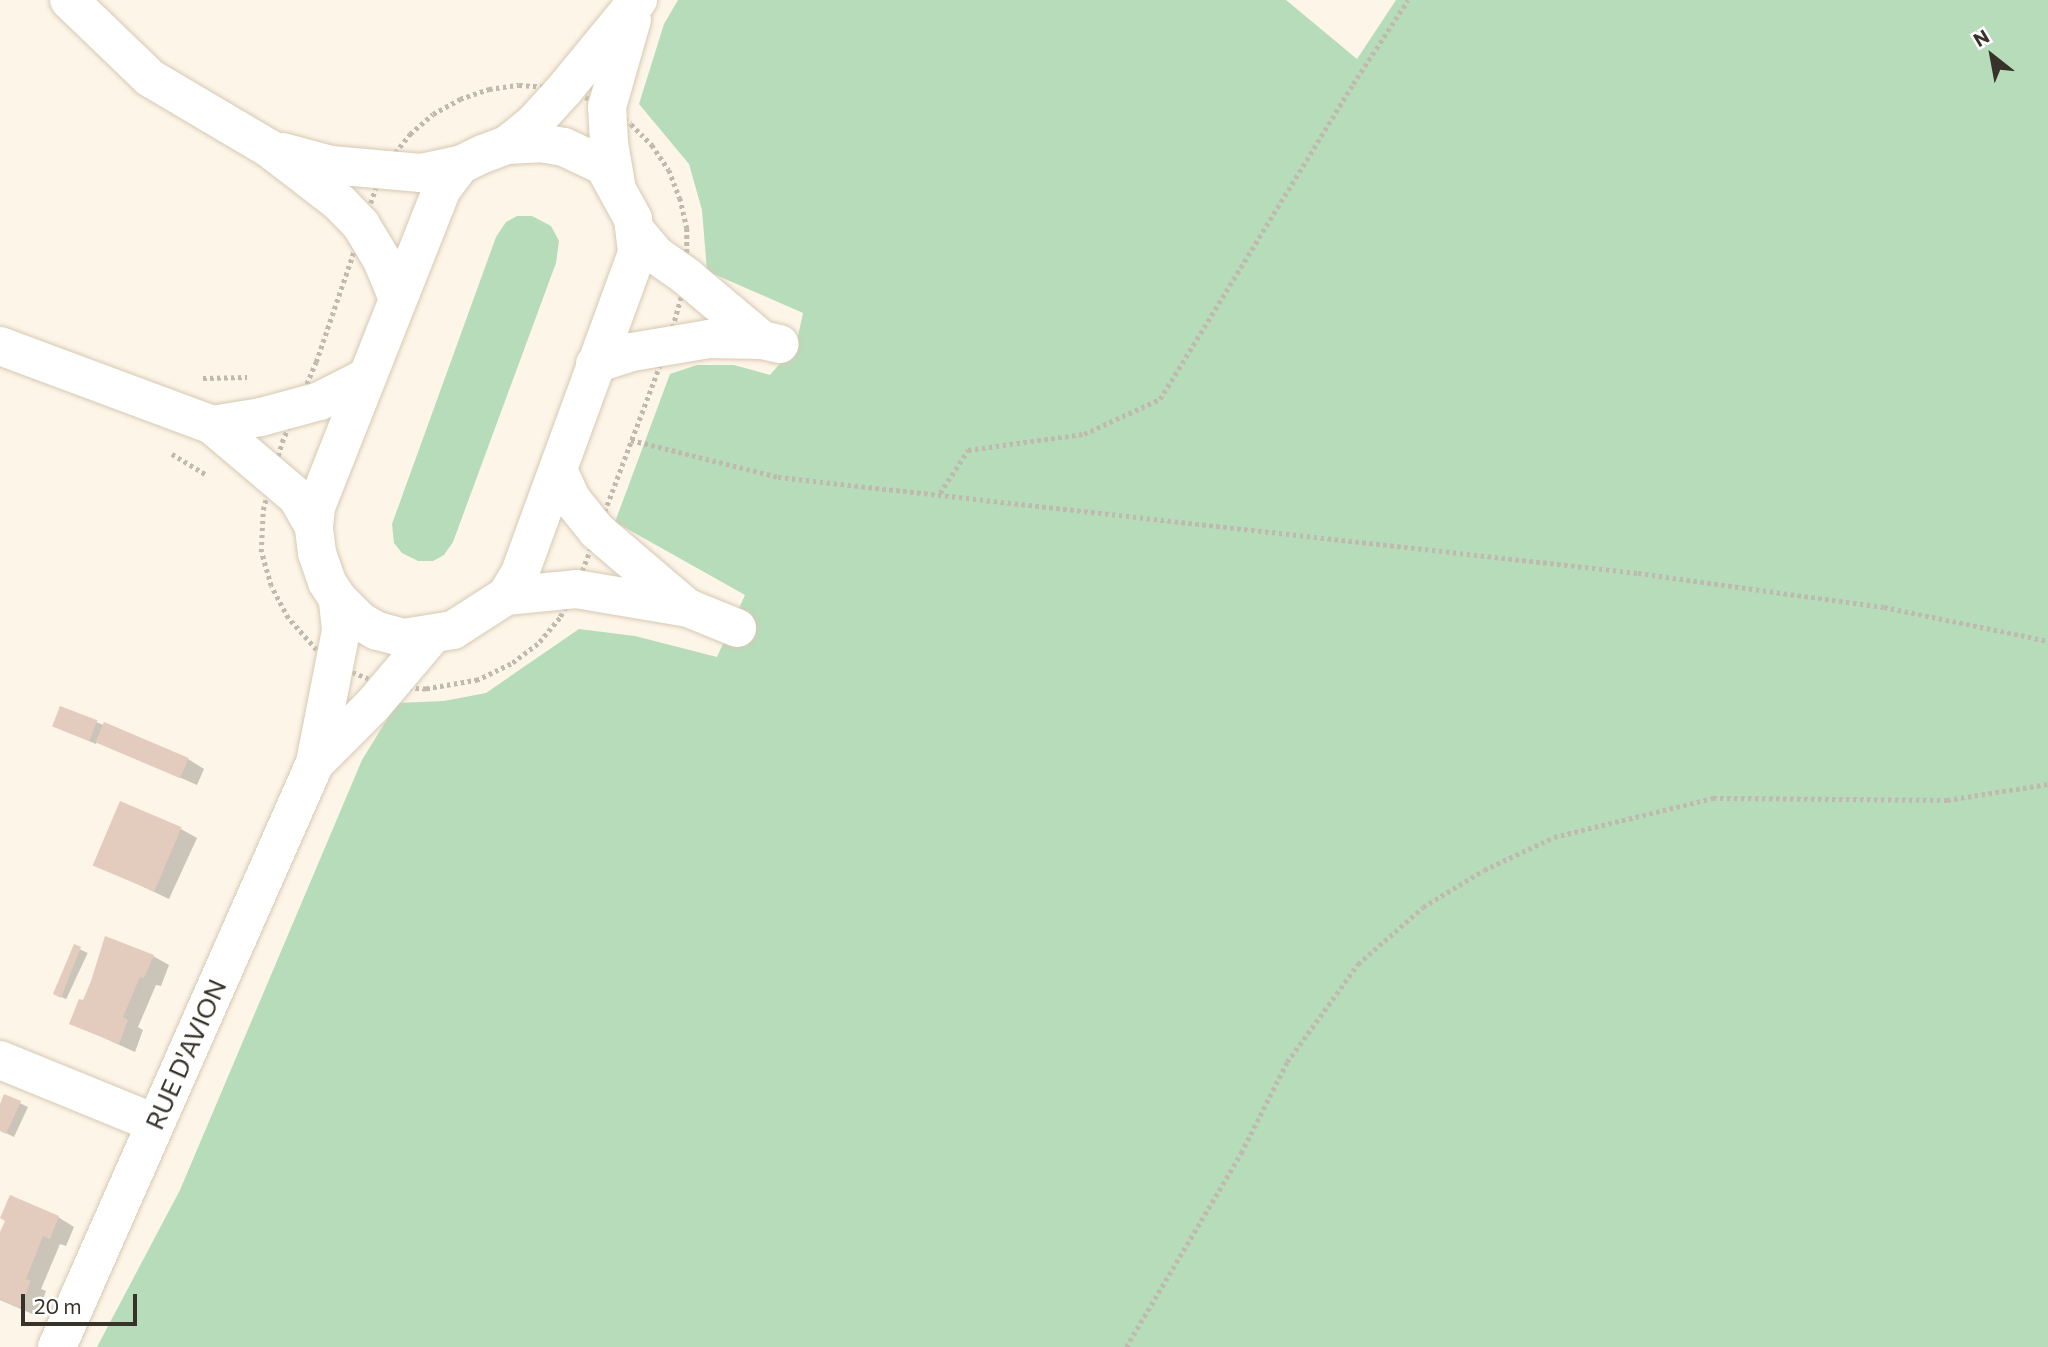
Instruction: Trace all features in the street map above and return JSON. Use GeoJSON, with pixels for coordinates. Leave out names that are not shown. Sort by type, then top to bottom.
{"type":"FeatureCollection","features":[{"type":"Feature","properties":{"kind":"street"},"geometry":{"type":"LineString","coordinates":[[69,0],[150,78],[270,149],[340,203],[361,225],[382,260],[398,299]]}},
{"type":"Feature","properties":{"kind":"street"},"geometry":{"type":"LineString","coordinates":[[270,149],[331,165],[421,173],[460,165],[507,145],[534,123],[637,1]]}},
{"type":"Feature","properties":{"kind":"street"},"geometry":{"type":"LineString","coordinates":[[616,184],[608,143],[607,107],[637,1]]}},
{"type":"Feature","properties":{"kind":"street"},"geometry":{"type":"LineString","coordinates":[[460,165],[442,188],[316,507],[314,527],[317,554],[338,599],[360,621],[377,631],[404,638],[453,630],[506,596],[520,573],[637,253],[635,230],[616,184],[604,166],[564,147],[541,142],[507,145]]}},
{"type":"Feature","properties":{"kind":"street"},"geometry":{"type":"LineString","coordinates":[[595,364],[668,345],[709,339],[771,342],[656,255],[635,230]]}},
{"type":"Feature","properties":{"kind":"street"},"geometry":{"type":"LineString","coordinates":[[0,346],[212,425],[247,458],[271,474],[297,497],[314,527]]}},
{"type":"Feature","properties":{"kind":"street"},"geometry":{"type":"LineString","coordinates":[[212,425],[320,401],[367,377]]}},
{"type":"Feature","properties":{"kind":"street"},"geometry":{"type":"LineString","coordinates":[[558,470],[572,500],[597,531],[688,608]]}},
{"type":"Feature","properties":{"kind":"street"},"geometry":{"type":"LineString","coordinates":[[506,596],[576,590],[688,608],[737,628]]}},
{"type":"Feature","properties":{"kind":"street","name":"RUE D'AVION"},"geometry":{"type":"LineString","coordinates":[[57,1347],[154,1123],[316,763],[341,630],[338,599]]}},
{"type":"Feature","properties":{"kind":"street","name":"RUE D'AVION"},"geometry":{"type":"LineString","coordinates":[[316,763],[373,705],[433,634]]}},
{"type":"Feature","properties":{"kind":"street"},"geometry":{"type":"LineString","coordinates":[[0,1060],[154,1123]]}},
{"type":"Feature","properties":{"kind":"path"},"geometry":{"type":"LineString","coordinates":[[940,493],[968,450],[1084,434],[1160,399],[1353,84],[1408,0]]}},
{"type":"Feature","properties":{"kind":"path"},"geometry":{"type":"LineString","coordinates":[[321,655],[288,618],[267,575],[262,542],[263,510],[271,474],[295,407],[316,362],[382,169],[410,134],[433,114],[460,99],[489,89],[519,85],[564,90],[607,107],[631,124],[652,145],[668,170],[680,198],[687,228],[687,277],[668,345],[631,440],[778,477],[940,493],[1090,514],[1335,537],[1638,573],[1884,607],[2048,641]]}},
{"type":"Feature","properties":{"kind":"path"},"geometry":{"type":"LineString","coordinates":[[305,365],[316,362]]}},
{"type":"Feature","properties":{"kind":"path"},"geometry":{"type":"LineString","coordinates":[[200,378],[260,376]]}},
{"type":"Feature","properties":{"kind":"path"},"geometry":{"type":"LineString","coordinates":[[1126,1347],[1241,1153],[1287,1062],[1358,964],[1423,907],[1484,870],[1554,837],[1713,798],[1947,800],[2048,784]]}},
{"type":"Feature","properties":{"kind":"green space"},"geometry":{"type":"Polygon","coordinates":[[[678,0],[1286,0],[1357,59],[1396,0],[2048,0],[2048,1347],[97,1347],[180,1190],[362,760],[397,703],[444,701],[486,693],[579,629],[635,636],[717,657],[745,595],[615,522],[670,374],[697,365],[734,365],[770,375],[796,345],[803,313],[707,271],[702,210],[689,164],[639,104],[664,24],[678,0]]]}},
{"type":"Feature","properties":{"kind":"green space"},"geometry":{"type":"Polygon","coordinates":[[[517,216],[532,216],[551,226],[559,241],[556,263],[453,542],[444,555],[433,561],[418,561],[402,553],[394,543],[392,524],[496,237],[506,222],[517,216]]]}},
{"type":"Feature","properties":{"kind":"building"},"geometry":{"type":"Polygon","coordinates":[[[60,706],[97,720],[89,741],[52,727],[60,706]]]}},
{"type":"Feature","properties":{"kind":"building"},"geometry":{"type":"Polygon","coordinates":[[[104,722],[189,758],[180,778],[95,742],[104,722]]]}},
{"type":"Feature","properties":{"kind":"building"},"geometry":{"type":"Polygon","coordinates":[[[120,801],[182,827],[154,892],[93,865],[120,801]]]}},
{"type":"Feature","properties":{"kind":"building"},"geometry":{"type":"Polygon","coordinates":[[[105,936],[154,955],[144,978],[140,977],[123,1017],[128,1020],[119,1044],[69,1024],[79,999],[83,1000],[91,981],[105,936]]]}},
{"type":"Feature","properties":{"kind":"building"},"geometry":{"type":"Polygon","coordinates":[[[74,944],[81,947],[61,998],[53,994],[74,944]]]}},
{"type":"Feature","properties":{"kind":"building"},"geometry":{"type":"Polygon","coordinates":[[[4,1094],[21,1101],[6,1134],[0,1131],[0,1104],[4,1094]]]}},
{"type":"Feature","properties":{"kind":"building"},"geometry":{"type":"Polygon","coordinates":[[[10,1195],[59,1216],[50,1239],[43,1236],[26,1279],[31,1281],[20,1308],[0,1299],[0,1232],[5,1221],[0,1218],[10,1195]]]}}]}
